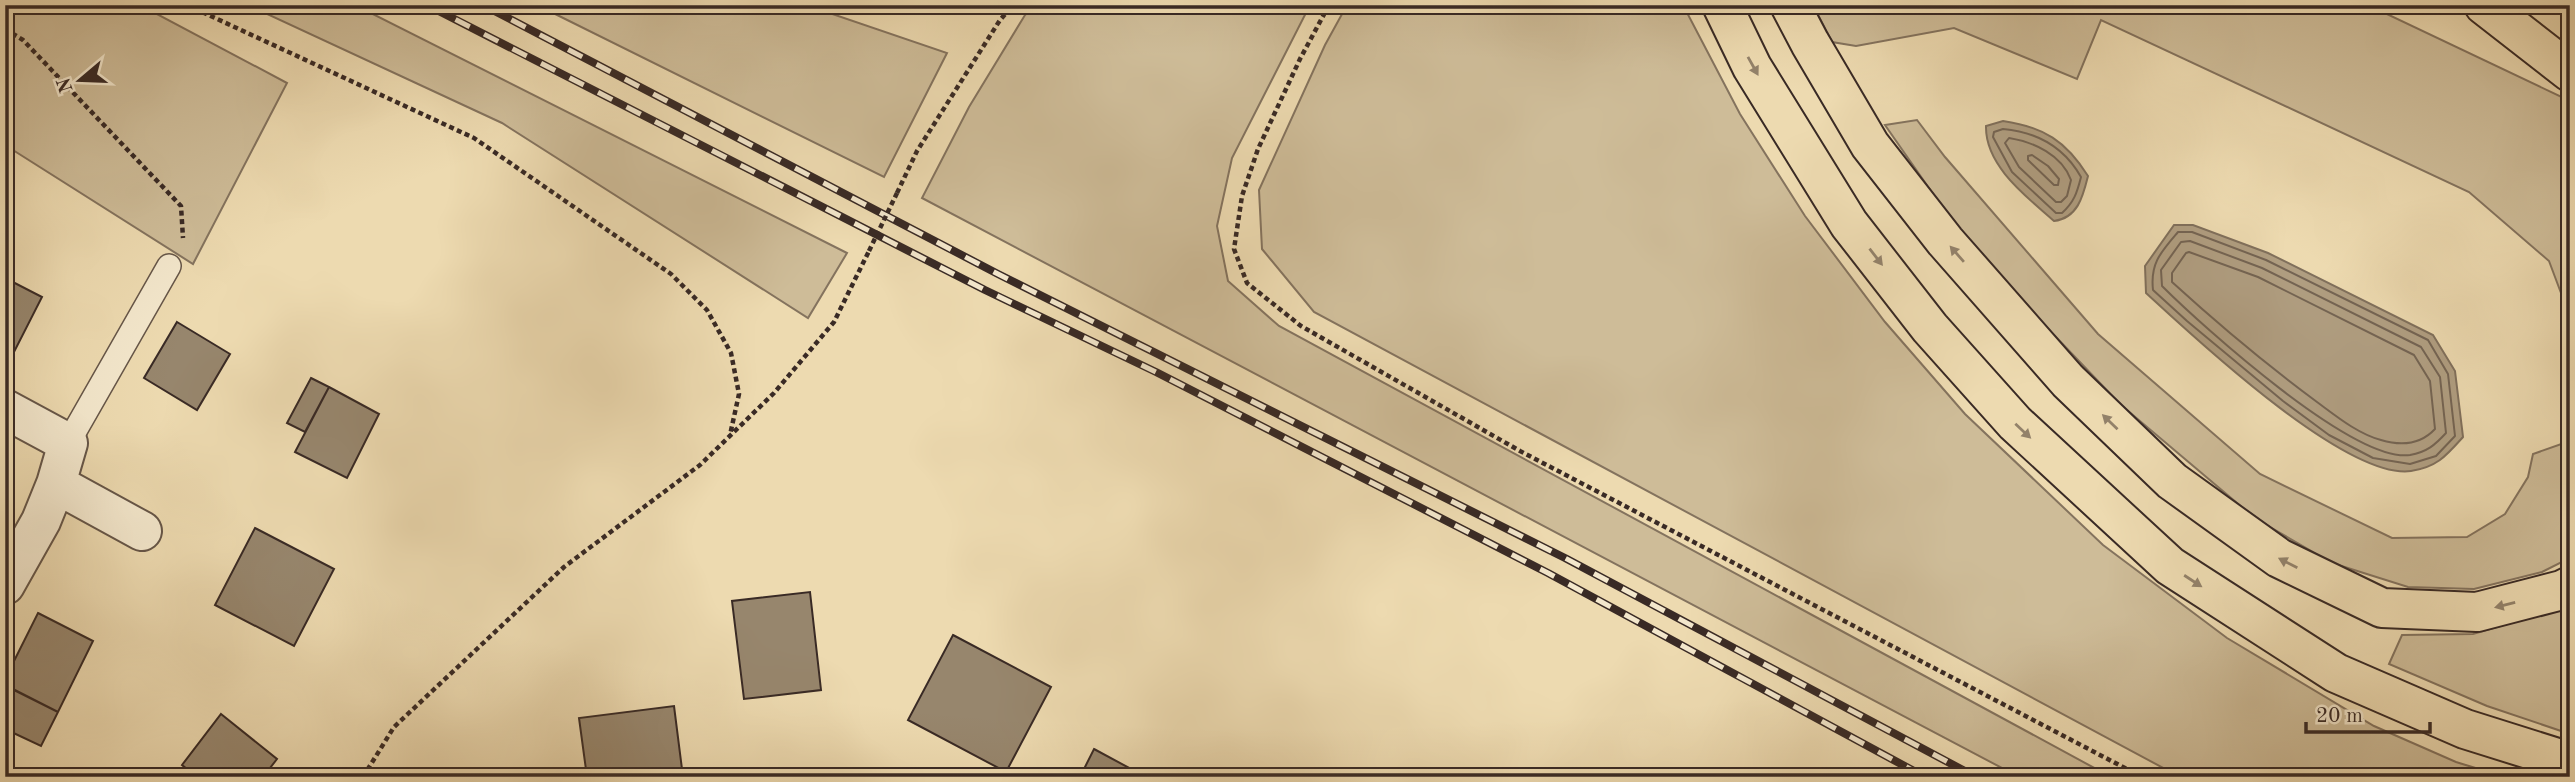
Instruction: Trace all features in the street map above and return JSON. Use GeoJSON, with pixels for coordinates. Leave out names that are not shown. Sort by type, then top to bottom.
{"type":"FeatureCollection","features":[{"type":"Feature","properties":{"kind":"highway"},"geometry":{"type":"LineString","coordinates":[[1723,5],[1752,67],[1849,224],[1930,328],[2015,424],[2170,566],[2336,673],[2465,729],[2570,762]]}},
{"type":"Feature","properties":{"kind":"highway"},"geometry":{"type":"LineString","coordinates":[[1790,5],[1870,145],[1945,241],[2068,381],[2172,481],[2279,558],[2382,608],[2477,612],[2570,586]]}},
{"type":"Feature","properties":{"kind":"highway"},"geometry":{"type":"LineString","coordinates":[[2484,5],[2570,72]]}},
{"type":"Feature","properties":{"kind":"highway"},"geometry":{"type":"LineString","coordinates":[[2500,5],[2570,40]]}},
{"type":"Feature","properties":{"kind":"street"},"geometry":{"type":"LineString","coordinates":[[5,410],[68,443],[41,521],[5,585]]}},
{"type":"Feature","properties":{"kind":"street"},"geometry":{"type":"LineString","coordinates":[[56,484],[142,531]]}},
{"type":"Feature","properties":{"kind":"lane"},"geometry":{"type":"LineString","coordinates":[[68,443],[169,266]]}},
{"type":"Feature","properties":{"kind":"path"},"geometry":{"type":"LineString","coordinates":[[187,5],[474,138],[671,274],[707,310],[731,354],[739,394],[730,435]]}},
{"type":"Feature","properties":{"kind":"path"},"geometry":{"type":"LineString","coordinates":[[363,777],[394,727],[564,567],[700,465],[774,393],[834,322],[917,151],[1000,20],[1013,5]]}},
{"type":"Feature","properties":{"kind":"path"},"geometry":{"type":"LineString","coordinates":[[1329,5],[1300,59],[1258,149],[1242,195],[1234,249],[1247,283],[1301,326],[1520,451],[2143,777]]}},
{"type":"Feature","properties":{"kind":"path"},"geometry":{"type":"LineString","coordinates":[[5,29],[23,40],[181,206],[184,236],[169,266]]}},
{"type":"Feature","properties":{"kind":"shaded area"},"geometry":{"type":"Polygon","coordinates":[[[5,5],[140,5],[287,83],[193,264],[5,145],[5,5]]]}},
{"type":"Feature","properties":{"kind":"shaded area"},"geometry":{"type":"Polygon","coordinates":[[[248,5],[355,5],[847,253],[808,318],[502,123],[248,5]]]}},
{"type":"Feature","properties":{"kind":"shaded area"},"geometry":{"type":"Polygon","coordinates":[[[537,5],[806,5],[947,53],[884,177],[537,5]]]}},
{"type":"Feature","properties":{"kind":"shaded area"},"geometry":{"type":"Polygon","coordinates":[[[1035,5],[1310,5],[1232,158],[1217,226],[1228,281],[1279,326],[2111,777],[2019,777],[922,198],[969,107],[1025,15],[1035,5]]]}},
{"type":"Feature","properties":{"kind":"shaded area"},"geometry":{"type":"Polygon","coordinates":[[[1347,5],[1683,5],[1740,114],[1805,216],[1885,322],[1965,414],[2103,545],[2227,638],[2374,726],[2456,762],[2505,777],[2180,777],[1314,312],[1262,249],[1259,190],[1325,45],[1347,5]]]}},
{"type":"Feature","properties":{"kind":"shaded area"},"geometry":{"type":"Polygon","coordinates":[[[1813,5],[2368,5],[2570,101],[2570,317],[2549,261],[2469,192],[2101,20],[2077,79],[1954,28],[1856,46],[1832,42],[1813,5]]]}},
{"type":"Feature","properties":{"kind":"shaded area"},"geometry":{"type":"Polygon","coordinates":[[[1917,120],[1945,157],[2098,334],[2260,474],[2392,538],[2467,537],[2505,514],[2528,477],[2533,454],[2570,441],[2570,558],[2542,572],[2474,589],[2408,587],[2332,563],[2256,519],[2121,405],[1970,247],[1885,125],[1917,120]]]}},
{"type":"Feature","properties":{"kind":"shaded area"},"geometry":{"type":"Polygon","coordinates":[[[2570,606],[2570,734],[2487,706],[2389,664],[2402,635],[2473,634],[2570,606]]]}},
{"type":"Feature","properties":{"kind":"water"},"geometry":{"type":"Polygon","coordinates":[[[2003,121],[2030,127],[2053,138],[2080,164],[2088,176],[2078,205],[2069,216],[2054,221],[2020,191],[2000,167],[1992,154],[1986,126],[2003,121]]]}},
{"type":"Feature","properties":{"kind":"water"},"geometry":{"type":"Polygon","coordinates":[[[2174,225],[2193,225],[2268,253],[2433,335],[2455,371],[2463,437],[2446,455],[2428,467],[2411,471],[2383,468],[2349,453],[2272,402],[2146,293],[2145,266],[2174,225]]]}},
{"type":"Feature","properties":{"kind":"building"},"geometry":{"type":"Polygon","coordinates":[[[5,278],[42,297],[13,354],[5,350],[5,278]]]}},
{"type":"Feature","properties":{"kind":"building"},"geometry":{"type":"Polygon","coordinates":[[[177,322],[230,354],[197,410],[144,378],[177,322]]]}},
{"type":"Feature","properties":{"kind":"building"},"geometry":{"type":"Polygon","coordinates":[[[311,378],[329,387],[305,432],[287,423],[311,378]]]}},
{"type":"Feature","properties":{"kind":"building"},"geometry":{"type":"Polygon","coordinates":[[[329,387],[379,414],[347,478],[295,452],[329,387]]]}},
{"type":"Feature","properties":{"kind":"building"},"geometry":{"type":"Polygon","coordinates":[[[255,528],[334,569],[294,646],[215,605],[255,528]]]}},
{"type":"Feature","properties":{"kind":"building"},"geometry":{"type":"Polygon","coordinates":[[[810,592],[821,690],[744,699],[732,601],[810,592]]]}},
{"type":"Feature","properties":{"kind":"building"},"geometry":{"type":"Polygon","coordinates":[[[38,613],[93,641],[58,712],[5,685],[5,679],[38,613]]]}},
{"type":"Feature","properties":{"kind":"building"},"geometry":{"type":"Polygon","coordinates":[[[953,635],[1051,687],[1006,772],[908,720],[953,635]]]}},
{"type":"Feature","properties":{"kind":"building"},"geometry":{"type":"Polygon","coordinates":[[[12,689],[58,712],[41,746],[5,729],[5,703],[12,689]]]}},
{"type":"Feature","properties":{"kind":"building"},"geometry":{"type":"Polygon","coordinates":[[[674,706],[683,777],[587,777],[579,718],[674,706]]]}},
{"type":"Feature","properties":{"kind":"building"},"geometry":{"type":"Polygon","coordinates":[[[221,714],[277,759],[263,777],[197,777],[182,765],[221,714]]]}},
{"type":"Feature","properties":{"kind":"building"},"geometry":{"type":"Polygon","coordinates":[[[1094,749],[1146,777],[1080,777],[1094,749]]]}},
{"type":"Feature","properties":{"kind":"railway"},"geometry":{"type":"LineString","coordinates":[[427,5],[985,290],[1156,372],[1548,573],[1925,777]]}},
{"type":"Feature","properties":{"kind":"railway"},"geometry":{"type":"LineString","coordinates":[[483,5],[998,274],[1565,558],[1976,777]]}}]}
